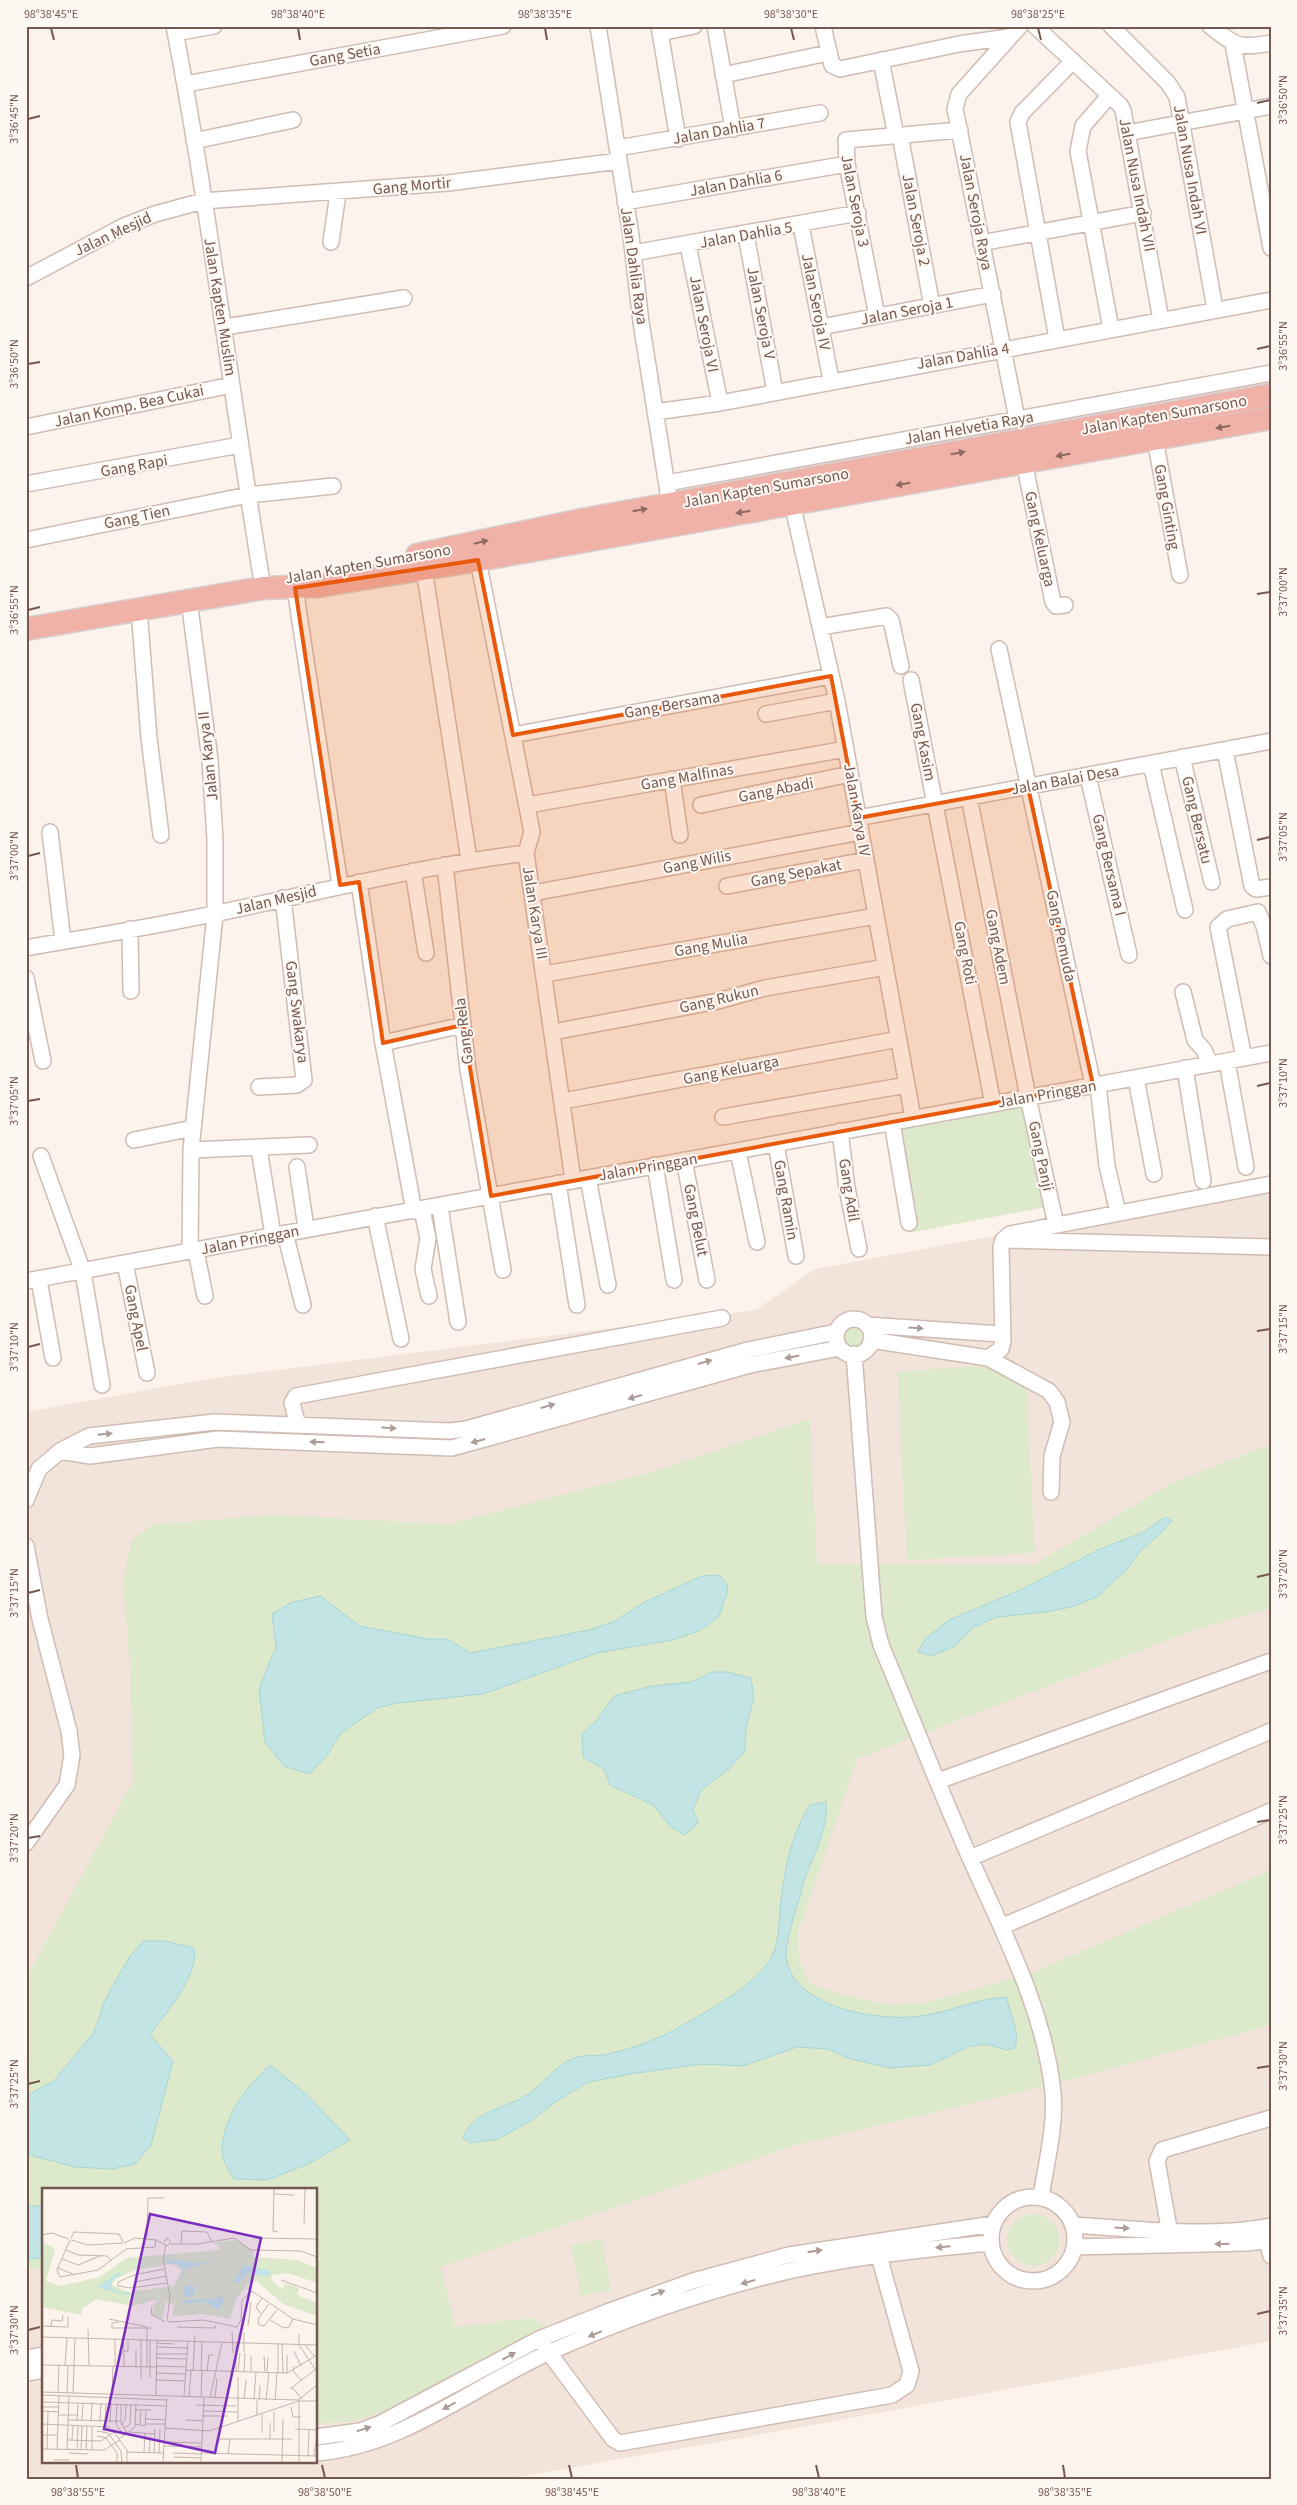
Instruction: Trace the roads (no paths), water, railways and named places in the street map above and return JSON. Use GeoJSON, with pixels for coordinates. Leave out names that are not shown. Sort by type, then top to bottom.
{"type":"FeatureCollection","features":[{"type":"Feature","properties":{"kind":"highway","name":"Jalan Kapten Sumarsono"},"geometry":{"type":"LineString","coordinates":[[263,588],[275,580],[357,567],[582,520],[669,506],[1271,395]]}},
{"type":"Feature","properties":{"kind":"highway","name":"Jalan Kapten Sumarsono"},"geometry":{"type":"LineString","coordinates":[[26,629],[263,588],[295,588],[478,560],[1271,418]]}},
{"type":"Feature","properties":{"kind":"street"},"geometry":{"type":"LineString","coordinates":[[175,30],[214,26]]}},
{"type":"Feature","properties":{"kind":"street","name":"Gang Setia"},"geometry":{"type":"LineString","coordinates":[[186,84],[503,26]]}},
{"type":"Feature","properties":{"kind":"street","name":"Jalan Dahlia Raya"},"geometry":{"type":"LineString","coordinates":[[598,26],[633,253],[654,412],[667,482],[669,506]]}},
{"type":"Feature","properties":{"kind":"street"},"geometry":{"type":"LineString","coordinates":[[678,139],[659,30],[694,26]]}},
{"type":"Feature","properties":{"kind":"street"},"geometry":{"type":"LineString","coordinates":[[715,26],[733,129]]}},
{"type":"Feature","properties":{"kind":"street"},"geometry":{"type":"LineString","coordinates":[[823,26],[832,65],[840,69],[1015,32]]}},
{"type":"Feature","properties":{"kind":"street","name":"Jalan Nusa Indah VII"},"geometry":{"type":"LineString","coordinates":[[1034,26],[1123,110],[1161,320]]}},
{"type":"Feature","properties":{"kind":"street","name":"Jalan Nusa Indah VI"},"geometry":{"type":"LineString","coordinates":[[1111,26],[1173,90],[1181,123],[1215,309]]}},
{"type":"Feature","properties":{"kind":"street"},"geometry":{"type":"LineString","coordinates":[[1210,26],[1233,44],[1243,47],[1271,43]]}},
{"type":"Feature","properties":{"kind":"street","name":"Jalan Kapten Muslim"},"geometry":{"type":"LineString","coordinates":[[175,30],[186,84],[225,327],[240,445],[263,588]]}},
{"type":"Feature","properties":{"kind":"street","name":"Jalan Seroja Raya"},"geometry":{"type":"LineString","coordinates":[[1015,32],[959,94],[956,109],[1017,419]]}},
{"type":"Feature","properties":{"kind":"street"},"geometry":{"type":"LineString","coordinates":[[1233,44],[1244,112],[1271,248]]}},
{"type":"Feature","properties":{"kind":"street"},"geometry":{"type":"LineString","coordinates":[[723,75],[828,53]]}},
{"type":"Feature","properties":{"kind":"street","name":"Jalan Seroja 2"},"geometry":{"type":"LineString","coordinates":[[880,60],[898,135],[932,306]]}},
{"type":"Feature","properties":{"kind":"street"},"geometry":{"type":"LineString","coordinates":[[1057,339],[1018,122],[1022,113],[1072,62]]}},
{"type":"Feature","properties":{"kind":"street"},"geometry":{"type":"LineString","coordinates":[[1109,96],[1083,126],[1079,138],[1078,151],[1111,329]]}},
{"type":"Feature","properties":{"kind":"street"},"geometry":{"type":"LineString","coordinates":[[1127,133],[1271,106]]}},
{"type":"Feature","properties":{"kind":"street","name":"Jalan Dahlia 7"},"geometry":{"type":"LineString","coordinates":[[618,155],[678,139],[820,113]]}},
{"type":"Feature","properties":{"kind":"street"},"geometry":{"type":"LineString","coordinates":[[194,141],[293,120]]}},
{"type":"Feature","properties":{"kind":"street","name":"Jalan Seroja 3"},"geometry":{"type":"LineString","coordinates":[[877,316],[847,164],[846,140],[960,130]]}},
{"type":"Feature","properties":{"kind":"street","name":"Gang Mortir"},"geometry":{"type":"LineString","coordinates":[[204,201],[338,193],[448,183],[618,155]]}},
{"type":"Feature","properties":{"kind":"street","name":"Jalan Dahlia 6"},"geometry":{"type":"LineString","coordinates":[[625,202],[847,164]]}},
{"type":"Feature","properties":{"kind":"street"},"geometry":{"type":"LineString","coordinates":[[331,242],[338,193]]}},
{"type":"Feature","properties":{"kind":"street","name":"Jalan Mesjid"},"geometry":{"type":"LineString","coordinates":[[26,278],[124,226],[155,214],[204,201]]}},
{"type":"Feature","properties":{"kind":"street","name":"Jalan Dahlia 5"},"geometry":{"type":"LineString","coordinates":[[633,253],[746,235],[858,213]]}},
{"type":"Feature","properties":{"kind":"street"},"geometry":{"type":"LineString","coordinates":[[981,243],[1143,213]]}},
{"type":"Feature","properties":{"kind":"street","name":"Jalan Seroja IV"},"geometry":{"type":"LineString","coordinates":[[801,225],[831,380]]}},
{"type":"Feature","properties":{"kind":"street","name":"Jalan Seroja V"},"geometry":{"type":"LineString","coordinates":[[746,235],[775,392]]}},
{"type":"Feature","properties":{"kind":"street","name":"Jalan Seroja VI"},"geometry":{"type":"LineString","coordinates":[[688,245],[720,403]]}},
{"type":"Feature","properties":{"kind":"street","name":"Jalan Seroja 1"},"geometry":{"type":"LineString","coordinates":[[821,327],[993,294]]}},
{"type":"Feature","properties":{"kind":"street"},"geometry":{"type":"LineString","coordinates":[[225,327],[404,298]]}},
{"type":"Feature","properties":{"kind":"street","name":"Jalan Dahlia 4"},"geometry":{"type":"LineString","coordinates":[[654,412],[720,403],[831,380],[1271,300]]}},
{"type":"Feature","properties":{"kind":"street","name":"Jalan Helvetia Raya"},"geometry":{"type":"LineString","coordinates":[[667,482],[1271,373]]}},
{"type":"Feature","properties":{"kind":"street","name":"Jalan Komp. Bea Cukai"},"geometry":{"type":"LineString","coordinates":[[26,427],[232,385]]}},
{"type":"Feature","properties":{"kind":"street","name":"Gang Ginting"},"geometry":{"type":"LineString","coordinates":[[1155,439],[1180,575]]}},
{"type":"Feature","properties":{"kind":"street","name":"Gang Rapi"},"geometry":{"type":"LineString","coordinates":[[26,484],[240,445]]}},
{"type":"Feature","properties":{"kind":"street","name":"Gang Keluarga"},"geometry":{"type":"LineString","coordinates":[[1024,462],[1053,602],[1056,606],[1065,605]]}},
{"type":"Feature","properties":{"kind":"street","name":"Gang Tien"},"geometry":{"type":"LineString","coordinates":[[26,540],[248,494],[333,486]]}},
{"type":"Feature","properties":{"kind":"street","name":"Jalan Karya IV"},"geometry":{"type":"LineString","coordinates":[[792,503],[837,701],[913,1118]]}},
{"type":"Feature","properties":{"kind":"street","name":"Jalan Karya III"},"geometry":{"type":"LineString","coordinates":[[478,560],[528,805],[532,832],[526,853],[563,1102],[608,1285]]}},
{"type":"Feature","properties":{"kind":"street"},"geometry":{"type":"LineString","coordinates":[[424,569],[469,860]]}},
{"type":"Feature","properties":{"kind":"street"},"geometry":{"type":"LineString","coordinates":[[295,588],[340,885]]}},
{"type":"Feature","properties":{"kind":"street","name":"Jalan Karya II"},"geometry":{"type":"LineString","coordinates":[[189,600],[210,760],[215,839],[215,914],[191,1150],[193,1251],[205,1296]]}},
{"type":"Feature","properties":{"kind":"street"},"geometry":{"type":"LineString","coordinates":[[139,609],[150,738],[161,835]]}},
{"type":"Feature","properties":{"kind":"street"},"geometry":{"type":"LineString","coordinates":[[820,627],[887,616],[891,620],[901,666]]}},
{"type":"Feature","properties":{"kind":"street","name":"Gang Pemuda"},"geometry":{"type":"LineString","coordinates":[[999,648],[1095,1085],[1107,1166],[1116,1204]]}},
{"type":"Feature","properties":{"kind":"street","name":"Gang Bersama"},"geometry":{"type":"LineString","coordinates":[[513,734],[831,676]]}},
{"type":"Feature","properties":{"kind":"street","name":"Gang Kasim"},"geometry":{"type":"LineString","coordinates":[[911,680],[936,803]]}},
{"type":"Feature","properties":{"kind":"street"},"geometry":{"type":"LineString","coordinates":[[766,714],[837,701]]}},
{"type":"Feature","properties":{"kind":"street","name":"Jalan Balai Desa"},"geometry":{"type":"LineString","coordinates":[[860,825],[936,803],[1271,741]]}},
{"type":"Feature","properties":{"kind":"street","name":"Gang Malfinas"},"geometry":{"type":"LineString","coordinates":[[528,805],[846,749]]}},
{"type":"Feature","properties":{"kind":"street"},"geometry":{"type":"LineString","coordinates":[[1225,750],[1252,886],[1256,889],[1271,887]]}},
{"type":"Feature","properties":{"kind":"street","name":"Gang Bersatu"},"geometry":{"type":"LineString","coordinates":[[1182,757],[1212,882]]}},
{"type":"Feature","properties":{"kind":"street"},"geometry":{"type":"LineString","coordinates":[[1151,764],[1185,910]]}},
{"type":"Feature","properties":{"kind":"street","name":"Gang Abadi"},"geometry":{"type":"LineString","coordinates":[[701,805],[850,774]]}},
{"type":"Feature","properties":{"kind":"street","name":"Gang Bersama I"},"geometry":{"type":"LineString","coordinates":[[1088,776],[1129,955]]}},
{"type":"Feature","properties":{"kind":"street"},"geometry":{"type":"LineString","coordinates":[[672,779],[680,835]]}},
{"type":"Feature","properties":{"kind":"street","name":"Gang Adem"},"geometry":{"type":"LineString","coordinates":[[969,797],[1028,1097]]}},
{"type":"Feature","properties":{"kind":"street","name":"Gang Roti"},"geometry":{"type":"LineString","coordinates":[[936,803],[993,1104]]}},
{"type":"Feature","properties":{"kind":"street","name":"Gang Wilis"},"geometry":{"type":"LineString","coordinates":[[532,893],[860,825]]}},
{"type":"Feature","properties":{"kind":"street"},"geometry":{"type":"LineString","coordinates":[[50,832],[63,941]]}},
{"type":"Feature","properties":{"kind":"street","name":"Jalan Mesjid"},"geometry":{"type":"LineString","coordinates":[[26,948],[215,914],[340,885],[469,860],[526,853]]}},
{"type":"Feature","properties":{"kind":"street","name":"Gang Sepakat"},"geometry":{"type":"LineString","coordinates":[[727,886],[866,860]]}},
{"type":"Feature","properties":{"kind":"street","name":"Gang Rela"},"geometry":{"type":"LineString","coordinates":[[445,865],[468,1070],[503,1270]]}},
{"type":"Feature","properties":{"kind":"street"},"geometry":{"type":"LineString","coordinates":[[413,871],[426,953]]}},
{"type":"Feature","properties":{"kind":"street"},"geometry":{"type":"LineString","coordinates":[[359,882],[383,1043],[418,1210],[428,1238],[422,1269],[429,1296]]}},
{"type":"Feature","properties":{"kind":"street","name":"Gang Swakarya"},"geometry":{"type":"LineString","coordinates":[[259,1087],[297,1085],[304,1080],[283,898]]}},
{"type":"Feature","properties":{"kind":"street"},"geometry":{"type":"LineString","coordinates":[[1244,1058],[1218,927],[1226,919],[1258,912],[1264,926],[1271,956]]}},
{"type":"Feature","properties":{"kind":"street","name":"Gang Mulia"},"geometry":{"type":"LineString","coordinates":[[545,974],[876,916]]}},
{"type":"Feature","properties":{"kind":"street"},"geometry":{"type":"LineString","coordinates":[[130,929],[131,991]]}},
{"type":"Feature","properties":{"kind":"street","name":"Gang Rukun"},"geometry":{"type":"LineString","coordinates":[[553,1032],[718,1001],[766,988],[886,967]]}},
{"type":"Feature","properties":{"kind":"street"},"geometry":{"type":"LineString","coordinates":[[26,978],[43,1061]]}},
{"type":"Feature","properties":{"kind":"street"},"geometry":{"type":"LineString","coordinates":[[1184,992],[1195,1040],[1204,1050],[1210,1064]]}},
{"type":"Feature","properties":{"kind":"street"},"geometry":{"type":"LineString","coordinates":[[383,1043],[463,1025]]}},
{"type":"Feature","properties":{"kind":"street","name":"Gang Keluarga"},"geometry":{"type":"LineString","coordinates":[[563,1102],[899,1039]]}},
{"type":"Feature","properties":{"kind":"street","name":"Jalan Pringgan"},"geometry":{"type":"LineString","coordinates":[[30,1279],[83,1272],[306,1228],[440,1207],[655,1165],[1271,1053]]}},
{"type":"Feature","properties":{"kind":"street"},"geometry":{"type":"LineString","coordinates":[[1227,1061],[1246,1167]]}},
{"type":"Feature","properties":{"kind":"street"},"geometry":{"type":"LineString","coordinates":[[1185,1068],[1203,1181]]}},
{"type":"Feature","properties":{"kind":"street"},"geometry":{"type":"LineString","coordinates":[[1136,1078],[1154,1174]]}},
{"type":"Feature","properties":{"kind":"street"},"geometry":{"type":"LineString","coordinates":[[722,1118],[907,1085]]}},
{"type":"Feature","properties":{"kind":"street","name":"Gang Panji"},"geometry":{"type":"LineString","coordinates":[[1028,1097],[1054,1216]]}},
{"type":"Feature","properties":{"kind":"street"},"geometry":{"type":"LineString","coordinates":[[892,1122],[909,1223]]}},
{"type":"Feature","properties":{"kind":"street"},"geometry":{"type":"LineString","coordinates":[[134,1140],[193,1128]]}},
{"type":"Feature","properties":{"kind":"street","name":"Gang Adil"},"geometry":{"type":"LineString","coordinates":[[840,1131],[847,1188],[859,1249]]}},
{"type":"Feature","properties":{"kind":"street"},"geometry":{"type":"LineString","coordinates":[[770,1145],[786,1242]]}},
{"type":"Feature","properties":{"kind":"street","name":"Gang Ramin"},"geometry":{"type":"LineString","coordinates":[[770,1145],[796,1256]]}},
{"type":"Feature","properties":{"kind":"street"},"geometry":{"type":"LineString","coordinates":[[191,1150],[309,1146]]}},
{"type":"Feature","properties":{"kind":"street"},"geometry":{"type":"LineString","coordinates":[[259,1148],[279,1234],[303,1305]]}},
{"type":"Feature","properties":{"kind":"street"},"geometry":{"type":"LineString","coordinates":[[738,1151],[758,1242]]}},
{"type":"Feature","properties":{"kind":"street"},"geometry":{"type":"LineString","coordinates":[[41,1156],[83,1272],[102,1385]]}},
{"type":"Feature","properties":{"kind":"street","name":"Gang Belut"},"geometry":{"type":"LineString","coordinates":[[684,1160],[707,1280]]}},
{"type":"Feature","properties":{"kind":"street"},"geometry":{"type":"LineString","coordinates":[[655,1165],[674,1280]]}},
{"type":"Feature","properties":{"kind":"street"},"geometry":{"type":"LineString","coordinates":[[297,1167],[306,1228]]}},
{"type":"Feature","properties":{"kind":"street"},"geometry":{"type":"LineString","coordinates":[[558,1183],[576,1305]]}},
{"type":"Feature","properties":{"kind":"street"},"geometry":{"type":"LineString","coordinates":[[1003,1240],[1018,1231],[1271,1184]]}},
{"type":"Feature","properties":{"kind":"street"},"geometry":{"type":"LineString","coordinates":[[440,1207],[458,1322]]}},
{"type":"Feature","properties":{"kind":"street"},"geometry":{"type":"LineString","coordinates":[[375,1216],[401,1339]]}},
{"type":"Feature","properties":{"kind":"street"},"geometry":{"type":"LineString","coordinates":[[1003,1240],[1271,1247]]}},
{"type":"Feature","properties":{"kind":"street"},"geometry":{"type":"LineString","coordinates":[[988,1358],[1001,1349],[1003,1240]]}},
{"type":"Feature","properties":{"kind":"street","name":"Gang Apel"},"geometry":{"type":"LineString","coordinates":[[125,1263],[147,1373]]}},
{"type":"Feature","properties":{"kind":"street"},"geometry":{"type":"LineString","coordinates":[[30,1279],[53,1358]]}},
{"type":"Feature","properties":{"kind":"street"},"geometry":{"type":"LineString","coordinates":[[298,1425],[292,1403],[296,1396],[722,1318]]}},
{"type":"Feature","properties":{"kind":"street"},"geometry":{"type":"LineString","coordinates":[[869,1333],[865,1350],[854,1354],[849,1354],[840,1348],[837,1343],[836,1332],[842,1323],[852,1319],[869,1333],[988,1358],[1043,1387],[1057,1402],[1062,1416],[1062,1426],[1052,1456],[1051,1492]]}},
{"type":"Feature","properties":{"kind":"street"},"geometry":{"type":"LineString","coordinates":[[60,1451],[90,1456],[218,1439],[452,1448],[748,1350],[836,1332]]}},
{"type":"Feature","properties":{"kind":"street"},"geometry":{"type":"LineString","coordinates":[[869,1333],[1001,1334]]}},
{"type":"Feature","properties":{"kind":"street"},"geometry":{"type":"LineString","coordinates":[[26,1500],[39,1469],[60,1451],[89,1436],[99,1434],[215,1422],[450,1431],[603,1399],[750,1365],[840,1348]]}},
{"type":"Feature","properties":{"kind":"street"},"geometry":{"type":"LineString","coordinates":[[854,1354],[874,1617],[882,1645],[970,1858],[1002,1926],[1043,2033],[1053,2094],[1051,2127],[1041,2197]]}},
{"type":"Feature","properties":{"kind":"street"},"geometry":{"type":"LineString","coordinates":[[359,1443],[362,1427]]}},
{"type":"Feature","properties":{"kind":"street"},"geometry":{"type":"LineString","coordinates":[[26,1546],[33,1620],[69,1732],[72,1755],[66,1785],[26,1843]]}},
{"type":"Feature","properties":{"kind":"street"},"geometry":{"type":"LineString","coordinates":[[938,1781],[1271,1662]]}},
{"type":"Feature","properties":{"kind":"street"},"geometry":{"type":"LineString","coordinates":[[970,1858],[1271,1731]]}},
{"type":"Feature","properties":{"kind":"street"},"geometry":{"type":"LineString","coordinates":[[1002,1926],[1271,1811]]}},
{"type":"Feature","properties":{"kind":"street"},"geometry":{"type":"LineString","coordinates":[[1170,2238],[1157,2161],[1162,2150],[1271,2118]]}},
{"type":"Feature","properties":{"kind":"street"},"geometry":{"type":"LineString","coordinates":[[1028,2197],[1041,2197],[1059,2205],[1068,2214],[1074,2226],[1074,2247],[1071,2259],[1062,2271],[1050,2278],[1029,2282],[1015,2278],[1003,2269],[995,2258],[991,2243],[993,2224],[1000,2213],[1015,2201],[1028,2197]]}},
{"type":"Feature","properties":{"kind":"street"},"geometry":{"type":"LineString","coordinates":[[318,2437],[360,2432],[380,2424],[539,2339],[693,2281],[789,2255],[993,2224]]}},
{"type":"Feature","properties":{"kind":"street"},"geometry":{"type":"LineString","coordinates":[[1074,2226],[1170,2238]]}},
{"type":"Feature","properties":{"kind":"street"},"geometry":{"type":"LineString","coordinates":[[1074,2247],[1170,2238],[1269,2236],[1271,2256]]}},
{"type":"Feature","properties":{"kind":"street"},"geometry":{"type":"LineString","coordinates":[[318,2453],[342,2450],[398,2434],[549,2352],[658,2309],[709,2292],[794,2270],[923,2249],[991,2243]]}},
{"type":"Feature","properties":{"kind":"street"},"geometry":{"type":"LineString","coordinates":[[539,2339],[613,2439],[620,2443],[892,2395],[907,2385],[911,2371],[879,2256]]}},
{"type":"Feature","properties":{"kind":"street"},"geometry":{"type":"LineString","coordinates":[[26,2358],[42,2355]]}},
{"type":"Feature","properties":{"kind":"street"},"geometry":{"type":"LineString","coordinates":[[26,2373],[42,2370]]}},
{"type":"Feature","properties":{"kind":"water"},"geometry":{"type":"Polygon","coordinates":[[[1165,1517],[1172,1521],[1141,1550],[1127,1569],[1097,1597],[1071,1607],[1046,1612],[997,1617],[974,1627],[955,1646],[931,1656],[918,1652],[926,1638],[949,1620],[1022,1589],[1100,1549],[1142,1533],[1165,1517]]]}},
{"type":"Feature","properties":{"kind":"water"},"geometry":{"type":"Polygon","coordinates":[[[719,1575],[728,1585],[727,1594],[719,1616],[699,1631],[672,1640],[597,1653],[483,1694],[398,1703],[377,1708],[340,1734],[328,1754],[309,1774],[284,1766],[265,1742],[259,1688],[276,1647],[272,1614],[293,1602],[321,1596],[359,1626],[428,1639],[447,1639],[471,1653],[589,1630],[613,1622],[645,1602],[702,1576],[719,1575]]]}},
{"type":"Feature","properties":{"kind":"water"},"geometry":{"type":"Polygon","coordinates":[[[712,1672],[727,1672],[751,1678],[754,1698],[746,1727],[745,1751],[729,1769],[702,1789],[693,1809],[698,1823],[685,1835],[671,1827],[653,1805],[610,1785],[604,1769],[583,1757],[582,1734],[596,1721],[614,1696],[652,1686],[691,1682],[712,1672]]]}},
{"type":"Feature","properties":{"kind":"water"},"geometry":{"type":"Polygon","coordinates":[[[826,1802],[826,1814],[821,1836],[804,1881],[787,1942],[786,1955],[791,1973],[803,1988],[819,1999],[839,2008],[883,2016],[921,2016],[984,2000],[1006,1997],[1015,2029],[1015,2048],[1007,2050],[986,2044],[967,2047],[930,2065],[890,2068],[848,2058],[828,2049],[797,2047],[743,2066],[701,2064],[630,2074],[588,2082],[558,2100],[532,2120],[498,2139],[471,2143],[463,2138],[467,2129],[481,2116],[527,2095],[567,2061],[578,2057],[618,2052],[657,2038],[721,2003],[758,1975],[773,1954],[776,1943],[786,1868],[797,1829],[810,1805],[826,1802]]]}},
{"type":"Feature","properties":{"kind":"water"},"geometry":{"type":"Polygon","coordinates":[[[144,1941],[165,1941],[194,1948],[192,1970],[187,1981],[150,2035],[173,2061],[151,2145],[135,2164],[112,2169],[75,2167],[26,2154],[26,2096],[54,2081],[94,2032],[105,2000],[130,1956],[144,1941]]]}},
{"type":"Feature","properties":{"kind":"water"},"geometry":{"type":"Polygon","coordinates":[[[270,2065],[306,2094],[350,2140],[308,2164],[267,2180],[234,2179],[226,2166],[222,2154],[226,2127],[237,2104],[270,2065]]]}},
{"type":"Feature","properties":{"kind":"water"},"geometry":{"type":"Polygon","coordinates":[[[26,2206],[42,2206],[42,2257],[26,2260],[26,2206]]]}}]}
